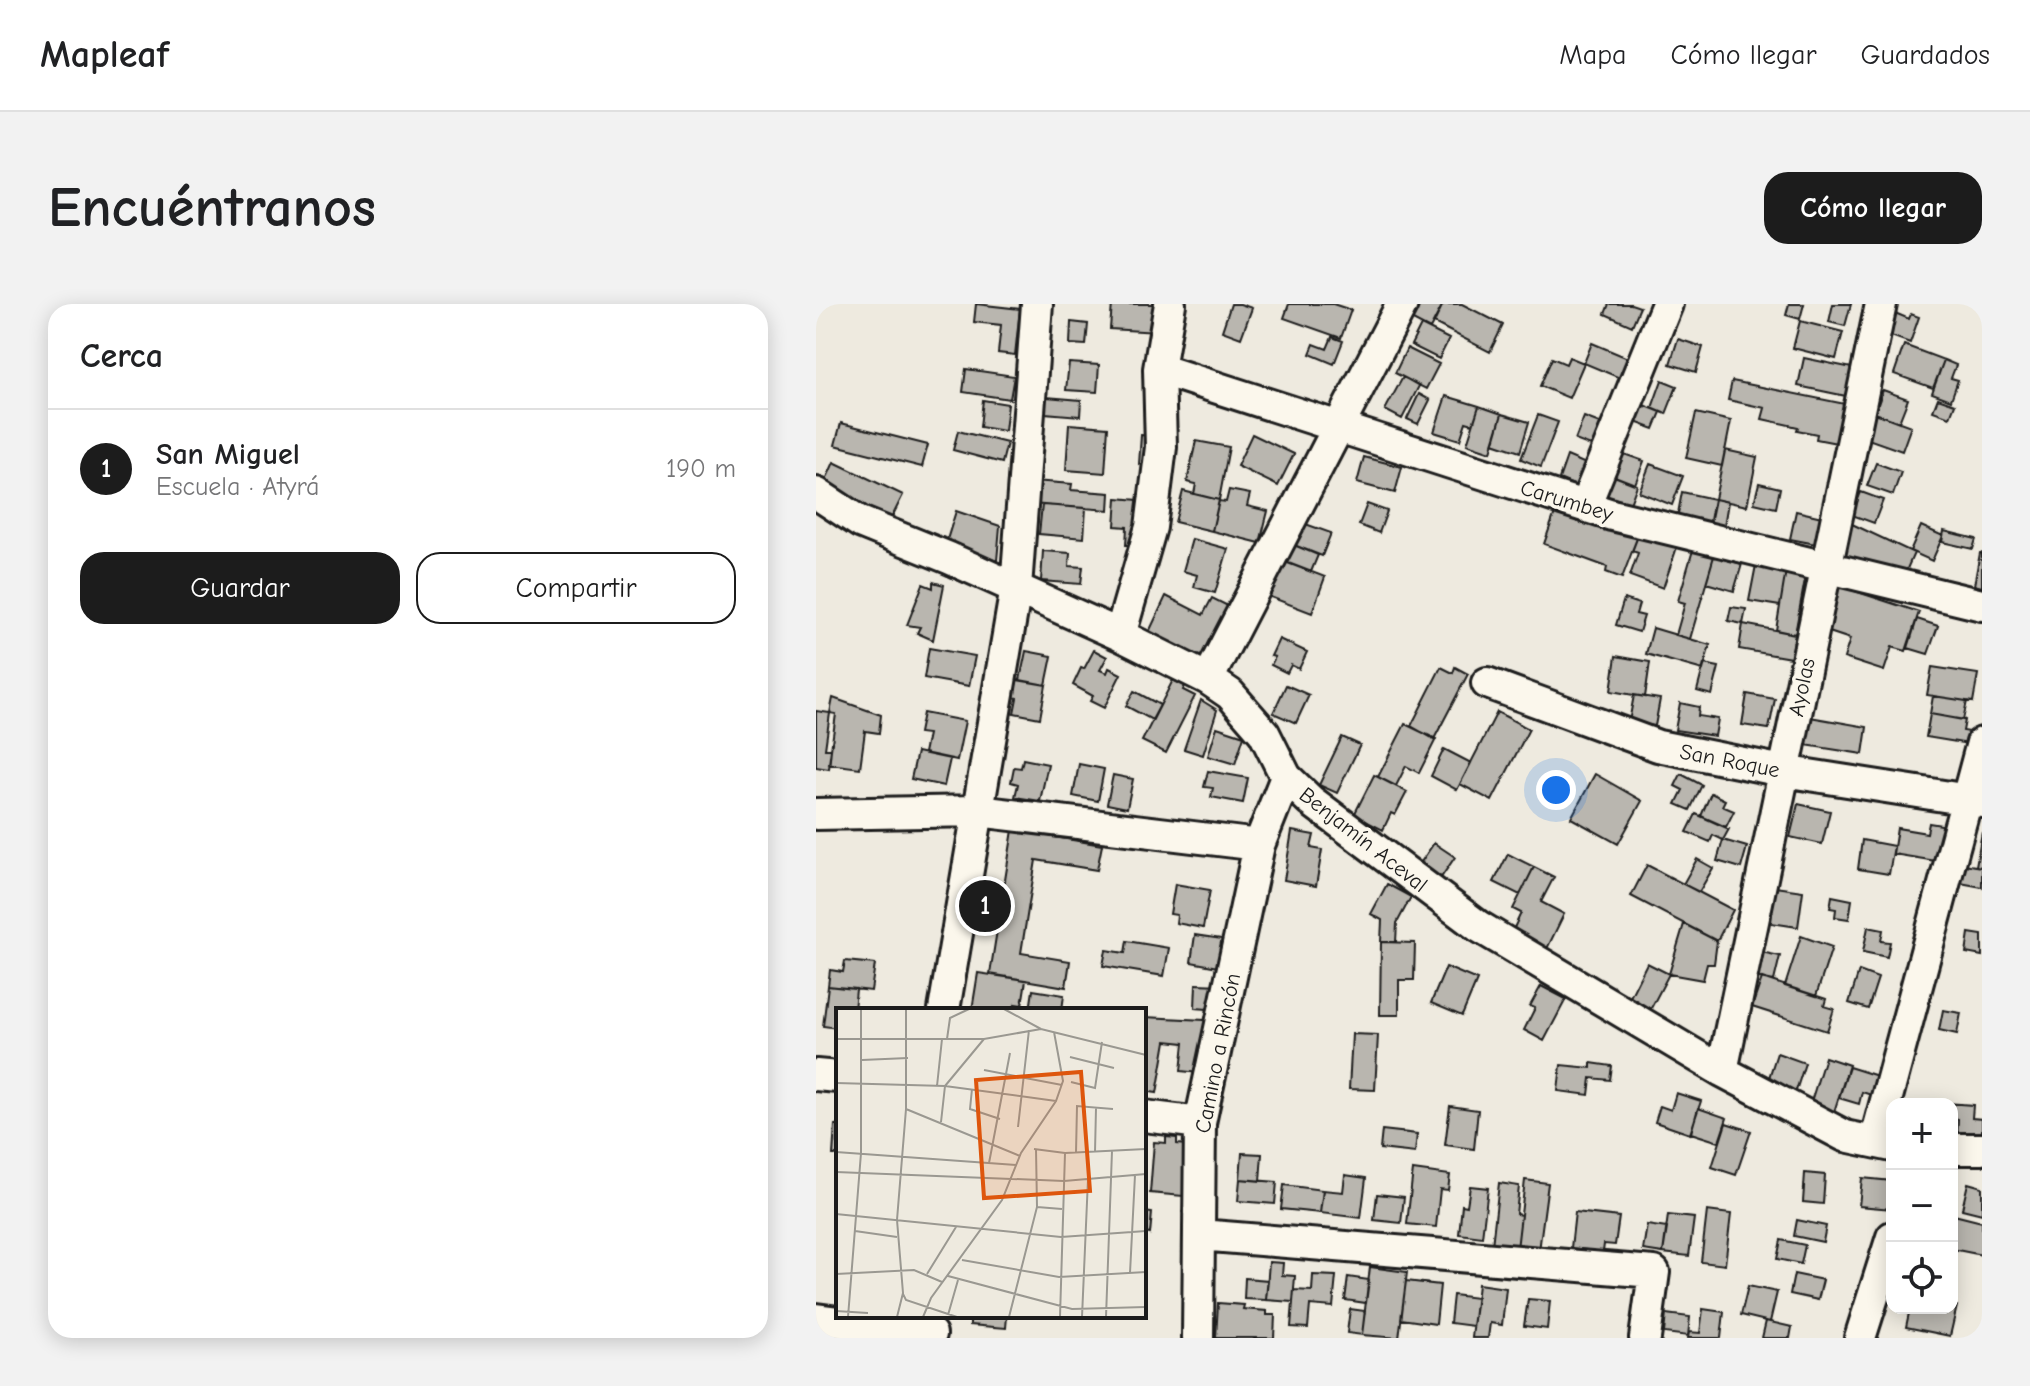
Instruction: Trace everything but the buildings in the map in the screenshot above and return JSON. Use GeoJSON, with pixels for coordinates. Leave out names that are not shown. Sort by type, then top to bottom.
{"type":"FeatureCollection","features":[{"type":"Feature","properties":{"kind":"street"},"geometry":{"type":"LineString","coordinates":[[944,1008],[1016,588],[1037,304]]}},
{"type":"Feature","properties":{"kind":"street"},"geometry":{"type":"LineString","coordinates":[[1120,635],[1151,527],[1161,447],[1159,369],[1170,304]]}},
{"type":"Feature","properties":{"kind":"street"},"geometry":{"type":"LineString","coordinates":[[1208,679],[1402,304]]}},
{"type":"Feature","properties":{"kind":"street"},"geometry":{"type":"LineString","coordinates":[[1585,506],[1667,304]]}},
{"type":"Feature","properties":{"kind":"street","name":"Ayolas"},"geometry":{"type":"LineString","coordinates":[[1722,1071],[1881,304]]}},
{"type":"Feature","properties":{"kind":"street","name":"Carumbey"},"geometry":{"type":"LineString","coordinates":[[1159,369],[1627,519],[1982,605]]}},
{"type":"Feature","properties":{"kind":"street","name":"Benjamín Aceval"},"geometry":{"type":"LineString","coordinates":[[816,493],[860,522],[1016,588],[1208,679],[1230,694],[1264,733],[1286,777],[1311,801],[1478,926],[1722,1071],[1845,1136],[1884,1144]]}},
{"type":"Feature","properties":{"kind":"street","name":"San Roque"},"geometry":{"type":"LineString","coordinates":[[1487,683],[1658,746],[1783,771],[1974,801]]}},
{"type":"Feature","properties":{"kind":"street"},"geometry":{"type":"LineString","coordinates":[[1884,1144],[1974,801],[1982,743]]}},
{"type":"Feature","properties":{"kind":"street","name":"Camino a Rincón"},"geometry":{"type":"LineString","coordinates":[[1198,1338],[1200,1123],[1259,845],[1286,777]]}},
{"type":"Feature","properties":{"kind":"street"},"geometry":{"type":"LineString","coordinates":[[816,814],[978,811],[1259,845]]}},
{"type":"Feature","properties":{"kind":"street"},"geometry":{"type":"LineString","coordinates":[[816,1075],[836,1077]]}},
{"type":"Feature","properties":{"kind":"street"},"geometry":{"type":"LineString","coordinates":[[1146,1116],[1200,1123]]}},
{"type":"Feature","properties":{"kind":"street"},"geometry":{"type":"LineString","coordinates":[[1958,1149],[1982,1149]]}},
{"type":"Feature","properties":{"kind":"street"},"geometry":{"type":"LineString","coordinates":[[1199,1235],[1654,1272],[1645,1338]]}},
{"type":"Feature","properties":{"kind":"street"},"geometry":{"type":"LineString","coordinates":[[1860,1338],[1890,1242]]}},
{"type":"Feature","properties":{"kind":"street"},"geometry":{"type":"LineString","coordinates":[[816,1319],[931,1329]]}},
{"type":"Feature","properties":{"kind":"place","name":"San Miguel"},"geometry":{"type":"Point","coordinates":[985,906]}}]}
